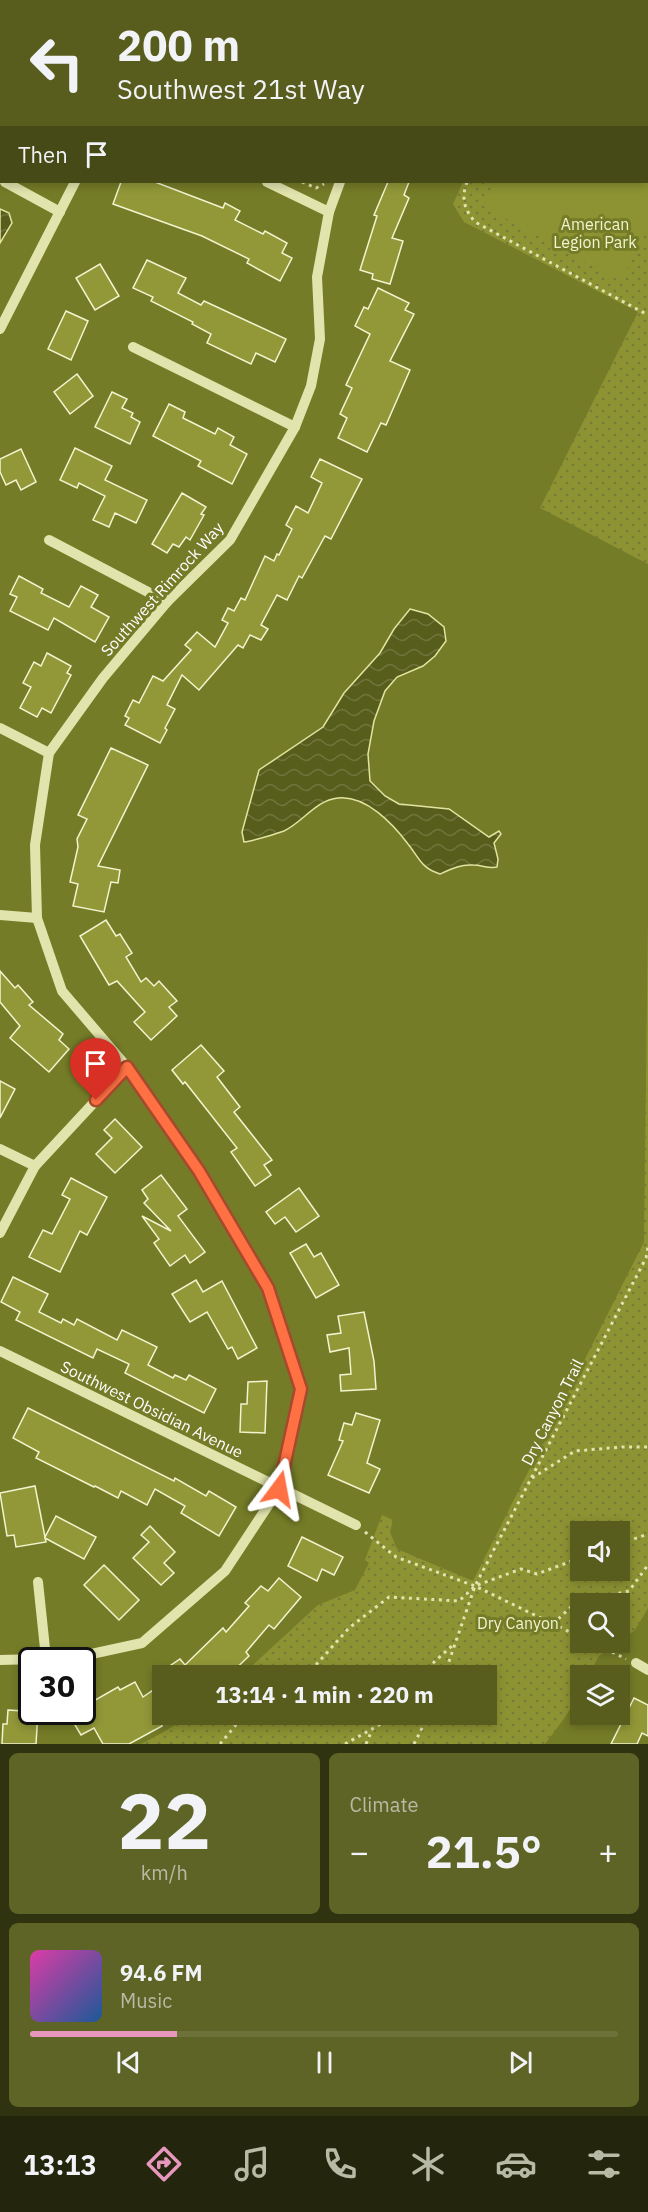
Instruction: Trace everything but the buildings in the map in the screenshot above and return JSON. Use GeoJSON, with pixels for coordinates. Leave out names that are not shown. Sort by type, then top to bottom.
{"type":"FeatureCollection","features":[{"type":"Feature","properties":{"kind":"street"},"geometry":{"type":"LineString","coordinates":[[7,183],[60,212]]}},
{"type":"Feature","properties":{"kind":"street"},"geometry":{"type":"LineString","coordinates":[[0,329],[74,183]]}},
{"type":"Feature","properties":{"kind":"street"},"geometry":{"type":"LineString","coordinates":[[269,183],[329,213]]}},
{"type":"Feature","properties":{"kind":"street","name":"Southwest Rimrock Way"},"geometry":{"type":"LineString","coordinates":[[96,1653],[142,1643],[225,1571],[279,1489],[301,1389],[268,1288],[199,1171],[127,1067],[62,991],[37,918],[35,845],[49,753],[103,678],[167,602],[230,540],[295,427],[311,386],[320,339],[317,277],[329,213],[340,183]]}},
{"type":"Feature","properties":{"kind":"street"},"geometry":{"type":"LineString","coordinates":[[133,347],[295,427]]}},
{"type":"Feature","properties":{"kind":"street"},"geometry":{"type":"LineString","coordinates":[[49,540],[167,602]]}},
{"type":"Feature","properties":{"kind":"street"},"geometry":{"type":"LineString","coordinates":[[0,728],[49,753]]}},
{"type":"Feature","properties":{"kind":"street"},"geometry":{"type":"LineString","coordinates":[[0,915],[37,918]]}},
{"type":"Feature","properties":{"kind":"street"},"geometry":{"type":"LineString","coordinates":[[0,1233],[35,1166],[127,1067]]}},
{"type":"Feature","properties":{"kind":"street"},"geometry":{"type":"LineString","coordinates":[[0,1149],[35,1166]]}},
{"type":"Feature","properties":{"kind":"street","name":"Southwest Obsidian Avenue"},"geometry":{"type":"LineString","coordinates":[[0,1351],[356,1525]]}},
{"type":"Feature","properties":{"kind":"street"},"geometry":{"type":"LineString","coordinates":[[38,1582],[45,1647]]}},
{"type":"Feature","properties":{"kind":"street","name":"Southwest Rimrock Way"},"geometry":{"type":"LineString","coordinates":[[0,1660],[18,1660]]}},
{"type":"Feature","properties":{"kind":"street"},"geometry":{"type":"LineString","coordinates":[[636,1664],[648,1670]]}},
{"type":"Feature","properties":{"kind":"path"},"geometry":{"type":"LineString","coordinates":[[304,183],[316,188],[325,183]]}},
{"type":"Feature","properties":{"kind":"path"},"geometry":{"type":"LineString","coordinates":[[467,183],[463,199],[465,210],[475,222],[648,315]]}},
{"type":"Feature","properties":{"kind":"path","name":"Dry Canyon Trail"},"geometry":{"type":"LineString","coordinates":[[448,1665],[475,1586],[646,1258],[648,1247]]}},
{"type":"Feature","properties":{"kind":"path"},"geometry":{"type":"LineString","coordinates":[[531,1479],[575,1451],[648,1447]]}},
{"type":"Feature","properties":{"kind":"path"},"geometry":{"type":"LineString","coordinates":[[356,1525],[396,1557],[475,1586],[570,1632]]}},
{"type":"Feature","properties":{"kind":"path"},"geometry":{"type":"LineString","coordinates":[[630,1540],[648,1534]]}},
{"type":"Feature","properties":{"kind":"path"},"geometry":{"type":"LineString","coordinates":[[316,1665],[349,1628],[389,1597],[459,1601],[475,1586],[521,1569],[537,1574],[570,1562]]}},
{"type":"Feature","properties":{"kind":"path"},"geometry":{"type":"LineString","coordinates":[[553,1624],[575,1603],[629,1591],[648,1565]]}},
{"type":"Feature","properties":{"kind":"path"},"geometry":{"type":"LineString","coordinates":[[431,1665],[456,1642]]}},
{"type":"Feature","properties":{"kind":"path"},"geometry":{"type":"LineString","coordinates":[[614,1653],[636,1664]]}},
{"type":"Feature","properties":{"kind":"path"},"geometry":{"type":"LineString","coordinates":[[220,1744],[236,1725]]}},
{"type":"Feature","properties":{"kind":"path"},"geometry":{"type":"LineString","coordinates":[[345,1744],[380,1725]]}},
{"type":"Feature","properties":{"kind":"path"},"geometry":{"type":"LineString","coordinates":[[414,1744],[424,1725]]}},
{"type":"Feature","properties":{"kind":"path"},"geometry":{"type":"LineString","coordinates":[[366,1744],[373,1729]]}},
{"type":"Feature","properties":{"kind":"green space"},"geometry":{"type":"Polygon","coordinates":[[[463,183],[648,183],[648,564],[540,508],[638,312],[464,222],[453,204],[463,183]]]}},
{"type":"Feature","properties":{"kind":"green space","name":"American Legion Park"},"geometry":{"type":"Polygon","coordinates":[[[494,183],[647,183],[648,219],[642,242],[620,281],[483,206],[494,183]]]}},
{"type":"Feature","properties":{"kind":"green space","name":"Dry Canyon"},"geometry":{"type":"Polygon","coordinates":[[[648,919],[648,1608],[635,1630],[630,1634],[630,1593],[570,1593],[570,1653],[603,1653],[594,1665],[570,1665],[570,1709],[545,1744],[141,1744],[175,1725],[497,1725],[497,1665],[253,1665],[318,1605],[355,1590],[369,1563],[365,1560],[382,1515],[393,1520],[390,1532],[397,1549],[473,1581],[644,1242],[648,919]]]}},
{"type":"Feature","properties":{"kind":"water"},"geometry":{"type":"Polygon","coordinates":[[[0,209],[9,213],[12,223],[0,243],[0,209]]]}},
{"type":"Feature","properties":{"kind":"water"},"geometry":{"type":"Polygon","coordinates":[[[410,609],[428,614],[444,627],[446,641],[435,656],[423,666],[397,677],[385,691],[374,721],[368,754],[370,781],[385,796],[399,804],[449,809],[489,837],[499,831],[501,834],[494,843],[498,859],[497,867],[469,865],[456,867],[440,874],[434,872],[421,862],[402,836],[378,812],[359,801],[348,798],[338,798],[323,803],[284,831],[244,842],[242,832],[259,770],[323,727],[344,693],[380,653],[394,629],[410,609]]]}},
{"type":"Feature","properties":{"kind":"route"},"geometry":{"type":"LineString","coordinates":[[96,1100],[127,1067],[199,1171],[268,1288],[301,1389],[279,1489]]}}]}
